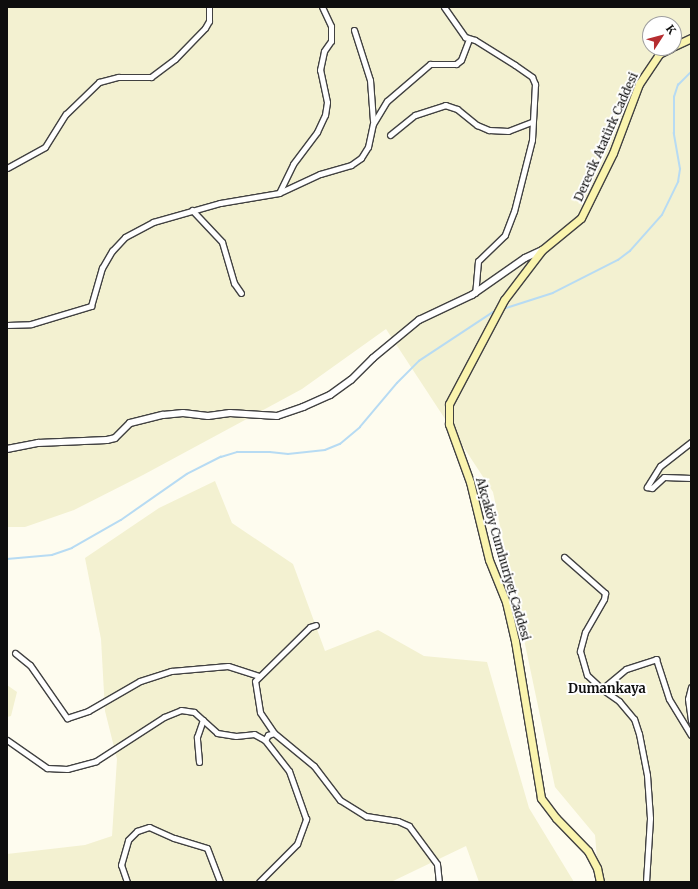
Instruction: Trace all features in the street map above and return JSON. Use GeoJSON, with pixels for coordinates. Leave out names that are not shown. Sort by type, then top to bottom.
{"type":"FeatureCollection","features":[{"type":"Feature","properties":{"kind":"main road","name":"Derecik Atatürk Caddesi"},"geometry":{"type":"LineString","coordinates":[[542,250],[581,218],[613,153],[639,84],[658,56]]}},
{"type":"Feature","properties":{"kind":"main road","name":"Akçaköy Cumhuriyet Caddesi"},"geometry":{"type":"LineString","coordinates":[[542,250],[504,300],[468,367],[449,404],[449,424],[470,482],[489,560],[506,602],[515,641],[542,798],[556,818],[588,851],[597,868],[600,882]]}},
{"type":"Feature","properties":{"kind":"street"},"geometry":{"type":"LineString","coordinates":[[7,168],[45,147],[66,114],[99,82],[122,76],[151,77],[176,59],[206,28],[209,21],[209,7]]}},
{"type":"Feature","properties":{"kind":"street"},"geometry":{"type":"LineString","coordinates":[[279,193],[293,164],[317,132],[325,115],[327,102],[320,70],[324,51],[331,41],[331,26],[322,7]]}},
{"type":"Feature","properties":{"kind":"street"},"geometry":{"type":"LineString","coordinates":[[444,7],[452,22],[469,38],[532,77],[535,84],[531,122],[532,140],[510,224],[505,235],[478,261],[475,293]]}},
{"type":"Feature","properties":{"kind":"street"},"geometry":{"type":"LineString","coordinates":[[7,325],[31,324],[91,306],[102,268],[120,241],[159,219],[220,202],[279,193],[320,174],[356,162],[368,147],[373,124],[370,80],[354,30]]}},
{"type":"Feature","properties":{"kind":"street"},"geometry":{"type":"LineString","coordinates":[[373,124],[387,101],[420,71],[430,64],[456,64],[461,60],[469,38]]}},
{"type":"Feature","properties":{"kind":"street"},"geometry":{"type":"LineString","coordinates":[[390,136],[415,115],[445,105],[457,109],[477,126],[489,130],[508,131],[531,122]]}},
{"type":"Feature","properties":{"kind":"street"},"geometry":{"type":"LineString","coordinates":[[192,210],[222,242],[234,283],[241,293]]}},
{"type":"Feature","properties":{"kind":"street"},"geometry":{"type":"LineString","coordinates":[[7,449],[38,443],[108,440],[115,438],[130,423],[163,414],[183,413],[208,416],[230,413],[278,416],[330,395],[351,380],[382,350],[419,320],[475,293],[525,258],[542,250]]}},
{"type":"Feature","properties":{"kind":"street"},"geometry":{"type":"LineString","coordinates":[[691,442],[660,466],[647,487],[652,488],[664,477],[691,478]]}},
{"type":"Feature","properties":{"kind":"street"},"geometry":{"type":"LineString","coordinates":[[564,558],[605,593],[604,599],[585,632],[580,651],[587,675],[619,702],[634,719],[639,734],[647,775],[650,818],[646,882]]}},
{"type":"Feature","properties":{"kind":"street"},"geometry":{"type":"LineString","coordinates":[[316,625],[310,627],[259,676],[255,687],[260,712],[274,733],[314,766],[340,800],[366,816],[398,821],[409,826],[437,864],[440,882]]}},
{"type":"Feature","properties":{"kind":"street"},"geometry":{"type":"LineString","coordinates":[[15,654],[30,665],[67,718],[88,711],[134,684],[171,671],[228,666],[259,676]]}},
{"type":"Feature","properties":{"kind":"street"},"geometry":{"type":"LineString","coordinates":[[602,689],[626,669],[656,659],[669,699],[691,735]]}},
{"type":"Feature","properties":{"kind":"street"},"geometry":{"type":"LineString","coordinates":[[691,687],[688,699],[691,721]]}},
{"type":"Feature","properties":{"kind":"street"},"geometry":{"type":"LineString","coordinates":[[7,740],[47,768],[67,769],[96,761],[175,712],[188,710],[204,720],[217,733],[236,736],[254,734],[265,740],[289,771],[306,819],[301,838],[293,849],[260,882]]}},
{"type":"Feature","properties":{"kind":"street"},"geometry":{"type":"LineString","coordinates":[[199,762],[198,737],[204,720]]}},
{"type":"Feature","properties":{"kind":"street"},"geometry":{"type":"LineString","coordinates":[[265,740],[268,735],[274,733]]}},
{"type":"Feature","properties":{"kind":"street"},"geometry":{"type":"LineString","coordinates":[[126,882],[121,865],[128,840],[132,835],[149,827],[178,840],[207,848],[220,882]]}},
{"type":"Feature","properties":{"kind":"shaded area"},"geometry":{"type":"Polygon","coordinates":[[[7,7],[691,7],[691,882],[599,882],[595,835],[555,787],[493,492],[386,329],[302,389],[143,475],[74,510],[25,527],[7,527],[7,7]]]}},
{"type":"Feature","properties":{"kind":"shaded area"},"geometry":{"type":"Polygon","coordinates":[[[215,481],[232,523],[293,564],[325,651],[378,630],[424,656],[487,662],[529,808],[574,882],[479,882],[466,846],[391,882],[7,882],[7,854],[85,845],[112,836],[117,759],[105,711],[101,639],[85,558],[159,508],[215,481]]]}},
{"type":"Feature","properties":{"kind":"shaded area"},"geometry":{"type":"Polygon","coordinates":[[[7,685],[17,692],[11,716],[7,717],[7,685]]]}},
{"type":"Feature","properties":{"kind":"waterway"},"geometry":{"type":"LineString","coordinates":[[503,309],[553,293],[618,260],[630,251],[662,215],[678,182],[680,169],[674,134],[674,97],[678,85],[691,72]]}},
{"type":"Feature","properties":{"kind":"waterway"},"geometry":{"type":"LineString","coordinates":[[7,559],[52,555],[72,548],[121,520],[187,474],[221,457],[237,452],[270,452],[288,454],[325,450],[340,444],[360,427],[397,383],[419,361],[493,312]]}},
{"type":"Feature","properties":{"kind":"district","name":"Dumankaya"},"geometry":{"type":"Point","coordinates":[607,689]}}]}
